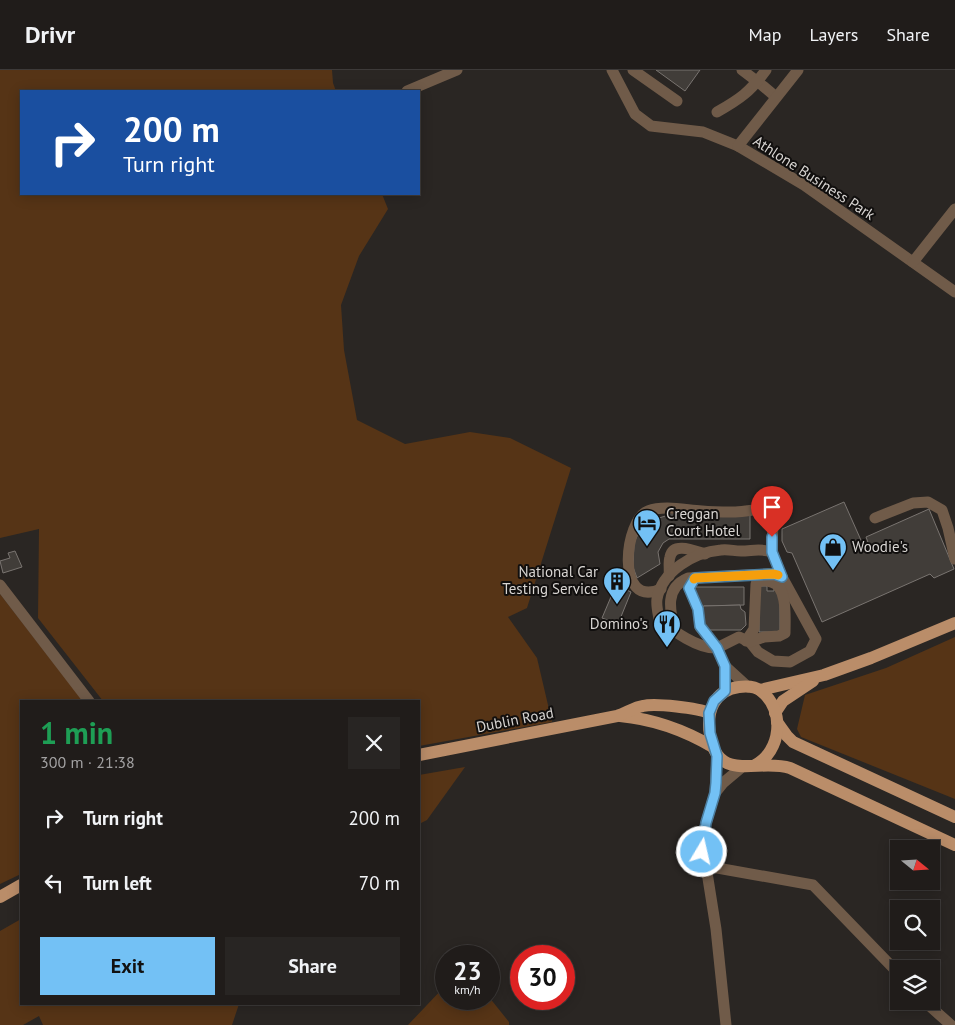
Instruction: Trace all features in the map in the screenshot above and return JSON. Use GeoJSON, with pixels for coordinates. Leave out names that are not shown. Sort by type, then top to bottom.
{"type":"FeatureCollection","features":[{"type":"Feature","properties":{"kind":"main road"},"geometry":{"type":"LineString","coordinates":[[955,623],[871,658],[824,675],[754,688],[734,688],[725,691],[714,701],[709,713],[710,733],[715,752],[731,765],[780,764],[955,845]]}},
{"type":"Feature","properties":{"kind":"main road"},"geometry":{"type":"LineString","coordinates":[[749,766],[764,760],[774,744],[777,734],[776,717],[783,701],[824,675]]}},
{"type":"Feature","properties":{"kind":"main road"},"geometry":{"type":"LineString","coordinates":[[754,688],[767,697],[776,717],[787,736],[793,742],[955,817]]}},
{"type":"Feature","properties":{"kind":"main road","name":"Dublin Road"},"geometry":{"type":"LineString","coordinates":[[420,756],[618,716],[643,706],[700,709],[709,713]]}},
{"type":"Feature","properties":{"kind":"main road","name":"Dublin Road"},"geometry":{"type":"LineString","coordinates":[[618,716],[650,721],[687,733],[715,752]]}},
{"type":"Feature","properties":{"kind":"main road"},"geometry":{"type":"LineString","coordinates":[[0,897],[20,886]]}},
{"type":"Feature","properties":{"kind":"street"},"geometry":{"type":"LineString","coordinates":[[409,90],[457,70]]}},
{"type":"Feature","properties":{"kind":"street","name":"Athlone Business Park"},"geometry":{"type":"LineString","coordinates":[[612,70],[635,114],[651,126],[703,132],[738,146],[804,185],[955,292]]}},
{"type":"Feature","properties":{"kind":"street"},"geometry":{"type":"LineString","coordinates":[[633,70],[677,101]]}},
{"type":"Feature","properties":{"kind":"street"},"geometry":{"type":"LineString","coordinates":[[742,70],[776,97]]}},
{"type":"Feature","properties":{"kind":"street"},"geometry":{"type":"LineString","coordinates":[[716,112],[742,98],[758,82],[766,70]]}},
{"type":"Feature","properties":{"kind":"street"},"geometry":{"type":"LineString","coordinates":[[738,146],[798,70]]}},
{"type":"Feature","properties":{"kind":"street"},"geometry":{"type":"LineString","coordinates":[[913,262],[955,209]]}},
{"type":"Feature","properties":{"kind":"street"},"geometry":{"type":"LineString","coordinates":[[874,518],[913,504],[928,502],[942,510],[955,560]]}},
{"type":"Feature","properties":{"kind":"street"},"geometry":{"type":"LineString","coordinates":[[661,589],[652,593],[639,590],[630,580],[628,567],[631,534],[640,518],[647,511],[667,509],[703,511],[764,510],[773,522],[772,552],[782,577],[816,640],[810,651],[790,662],[773,661],[758,652],[748,641],[739,637],[717,648],[712,648],[675,632],[659,619],[657,600],[661,589],[663,583],[673,571],[688,560],[721,550],[763,549],[772,552]]}},
{"type":"Feature","properties":{"kind":"street"},"geometry":{"type":"LineString","coordinates":[[669,576],[669,558],[672,551],[678,548],[685,548],[705,554]]}},
{"type":"Feature","properties":{"kind":"street"},"geometry":{"type":"LineString","coordinates":[[675,632],[671,616],[671,598],[679,582],[695,578],[774,574],[782,577]]}},
{"type":"Feature","properties":{"kind":"street"},"geometry":{"type":"LineString","coordinates":[[695,578],[689,588],[698,609],[700,626],[717,648],[725,666],[725,691]]}},
{"type":"Feature","properties":{"kind":"street"},"geometry":{"type":"LineString","coordinates":[[759,581],[776,583],[781,588],[783,597],[785,633],[779,636],[748,641],[754,629],[756,584],[759,581]]}},
{"type":"Feature","properties":{"kind":"street"},"geometry":{"type":"LineString","coordinates":[[0,585],[88,700]]}},
{"type":"Feature","properties":{"kind":"street"},"geometry":{"type":"LineString","coordinates":[[725,666],[754,688]]}},
{"type":"Feature","properties":{"kind":"street"},"geometry":{"type":"LineString","coordinates":[[715,752],[715,793],[706,823],[702,852],[716,928],[726,1025]]}},
{"type":"Feature","properties":{"kind":"street"},"geometry":{"type":"LineString","coordinates":[[715,793],[723,783],[749,766]]}},
{"type":"Feature","properties":{"kind":"street"},"geometry":{"type":"LineString","coordinates":[[706,866],[813,886],[890,965]]}},
{"type":"Feature","properties":{"kind":"street"},"geometry":{"type":"LineString","coordinates":[[934,1010],[951,1025]]}},
{"type":"Feature","properties":{"kind":"shaded area"},"geometry":{"type":"Polygon","coordinates":[[[0,70],[332,70],[336,90],[20,90],[20,195],[382,195],[388,209],[359,256],[341,305],[344,350],[357,420],[405,444],[470,432],[510,438],[571,468],[527,608],[508,617],[537,658],[552,722],[420,746],[420,700],[102,700],[38,618],[39,529],[0,538],[0,70]]]}},
{"type":"Feature","properties":{"kind":"shaded area"},"geometry":{"type":"Polygon","coordinates":[[[0,594],[82,700],[20,700],[20,874],[0,884],[0,594]]]}},
{"type":"Feature","properties":{"kind":"shaded area"},"geometry":{"type":"Polygon","coordinates":[[[955,637],[955,799],[801,737],[797,729],[805,695],[886,668],[955,637]]]}},
{"type":"Feature","properties":{"kind":"shaded area"},"geometry":{"type":"Polygon","coordinates":[[[465,767],[427,820],[420,824],[420,775],[465,767]]]}},
{"type":"Feature","properties":{"kind":"shaded area"},"geometry":{"type":"Polygon","coordinates":[[[20,920],[20,1005],[239,1005],[232,1025],[43,1025],[39,1016],[23,1025],[0,1025],[0,931],[20,920]]]}},
{"type":"Feature","properties":{"kind":"shaded area"},"geometry":{"type":"Polygon","coordinates":[[[435,997],[435,1010],[499,1010],[509,1022],[509,1025],[408,1025],[435,997]]]}},
{"type":"Feature","properties":{"kind":"building"},"geometry":{"type":"Polygon","coordinates":[[[656,70],[700,70],[685,91],[656,70]]]}},
{"type":"Feature","properties":{"kind":"building"},"geometry":{"type":"Polygon","coordinates":[[[844,502],[864,547],[869,545],[866,537],[929,509],[954,569],[934,578],[930,574],[822,622],[792,553],[787,552],[782,541],[782,529],[844,502]]]}},
{"type":"Feature","properties":{"kind":"building","name":"Creggan Court Hotel"},"geometry":{"type":"Polygon","coordinates":[[[669,515],[750,515],[750,539],[669,539],[663,543],[658,552],[660,564],[637,578],[633,567],[634,543],[638,534],[652,520],[669,515]]]}},
{"type":"Feature","properties":{"kind":"building"},"geometry":{"type":"Polygon","coordinates":[[[15,551],[22,567],[3,573],[0,561],[10,558],[8,553],[15,551]]]}},
{"type":"Feature","properties":{"kind":"building","name":"National Car Testing Service"},"geometry":{"type":"Polygon","coordinates":[[[616,585],[631,592],[618,624],[602,618],[616,585]]]}},
{"type":"Feature","properties":{"kind":"building"},"geometry":{"type":"Polygon","coordinates":[[[760,586],[767,586],[767,591],[774,591],[774,589],[780,588],[780,632],[759,632],[760,586]]]}},
{"type":"Feature","properties":{"kind":"building"},"geometry":{"type":"Polygon","coordinates":[[[690,587],[744,587],[744,605],[702,607],[690,587]]]}},
{"type":"Feature","properties":{"kind":"building"},"geometry":{"type":"Polygon","coordinates":[[[740,605],[741,609],[745,612],[746,625],[741,630],[704,630],[702,607],[740,605]]]}},
{"type":"Feature","properties":{"kind":"slow traffic"},"geometry":{"type":"LineString","coordinates":[[694,579],[778,575]]}},
{"type":"Feature","properties":{"kind":"place","name":"Creggan Court Hotel"},"geometry":{"type":"Point","coordinates":[647,547]}},
{"type":"Feature","properties":{"kind":"place","name":"Woodie's"},"geometry":{"type":"Point","coordinates":[833,571]}},
{"type":"Feature","properties":{"kind":"place","name":"National Car Testing Service"},"geometry":{"type":"Point","coordinates":[617,605]}},
{"type":"Feature","properties":{"kind":"place","name":"Domino's"},"geometry":{"type":"Point","coordinates":[667,648]}},
{"type":"Feature","properties":{"kind":"route"},"geometry":{"type":"LineString","coordinates":[[702,852],[706,823],[716,783],[717,756],[710,733],[709,713],[714,701],[725,691],[725,666],[717,648],[700,626],[698,609],[689,588],[695,578],[774,574],[782,577],[772,552],[772,537]]}}]}
